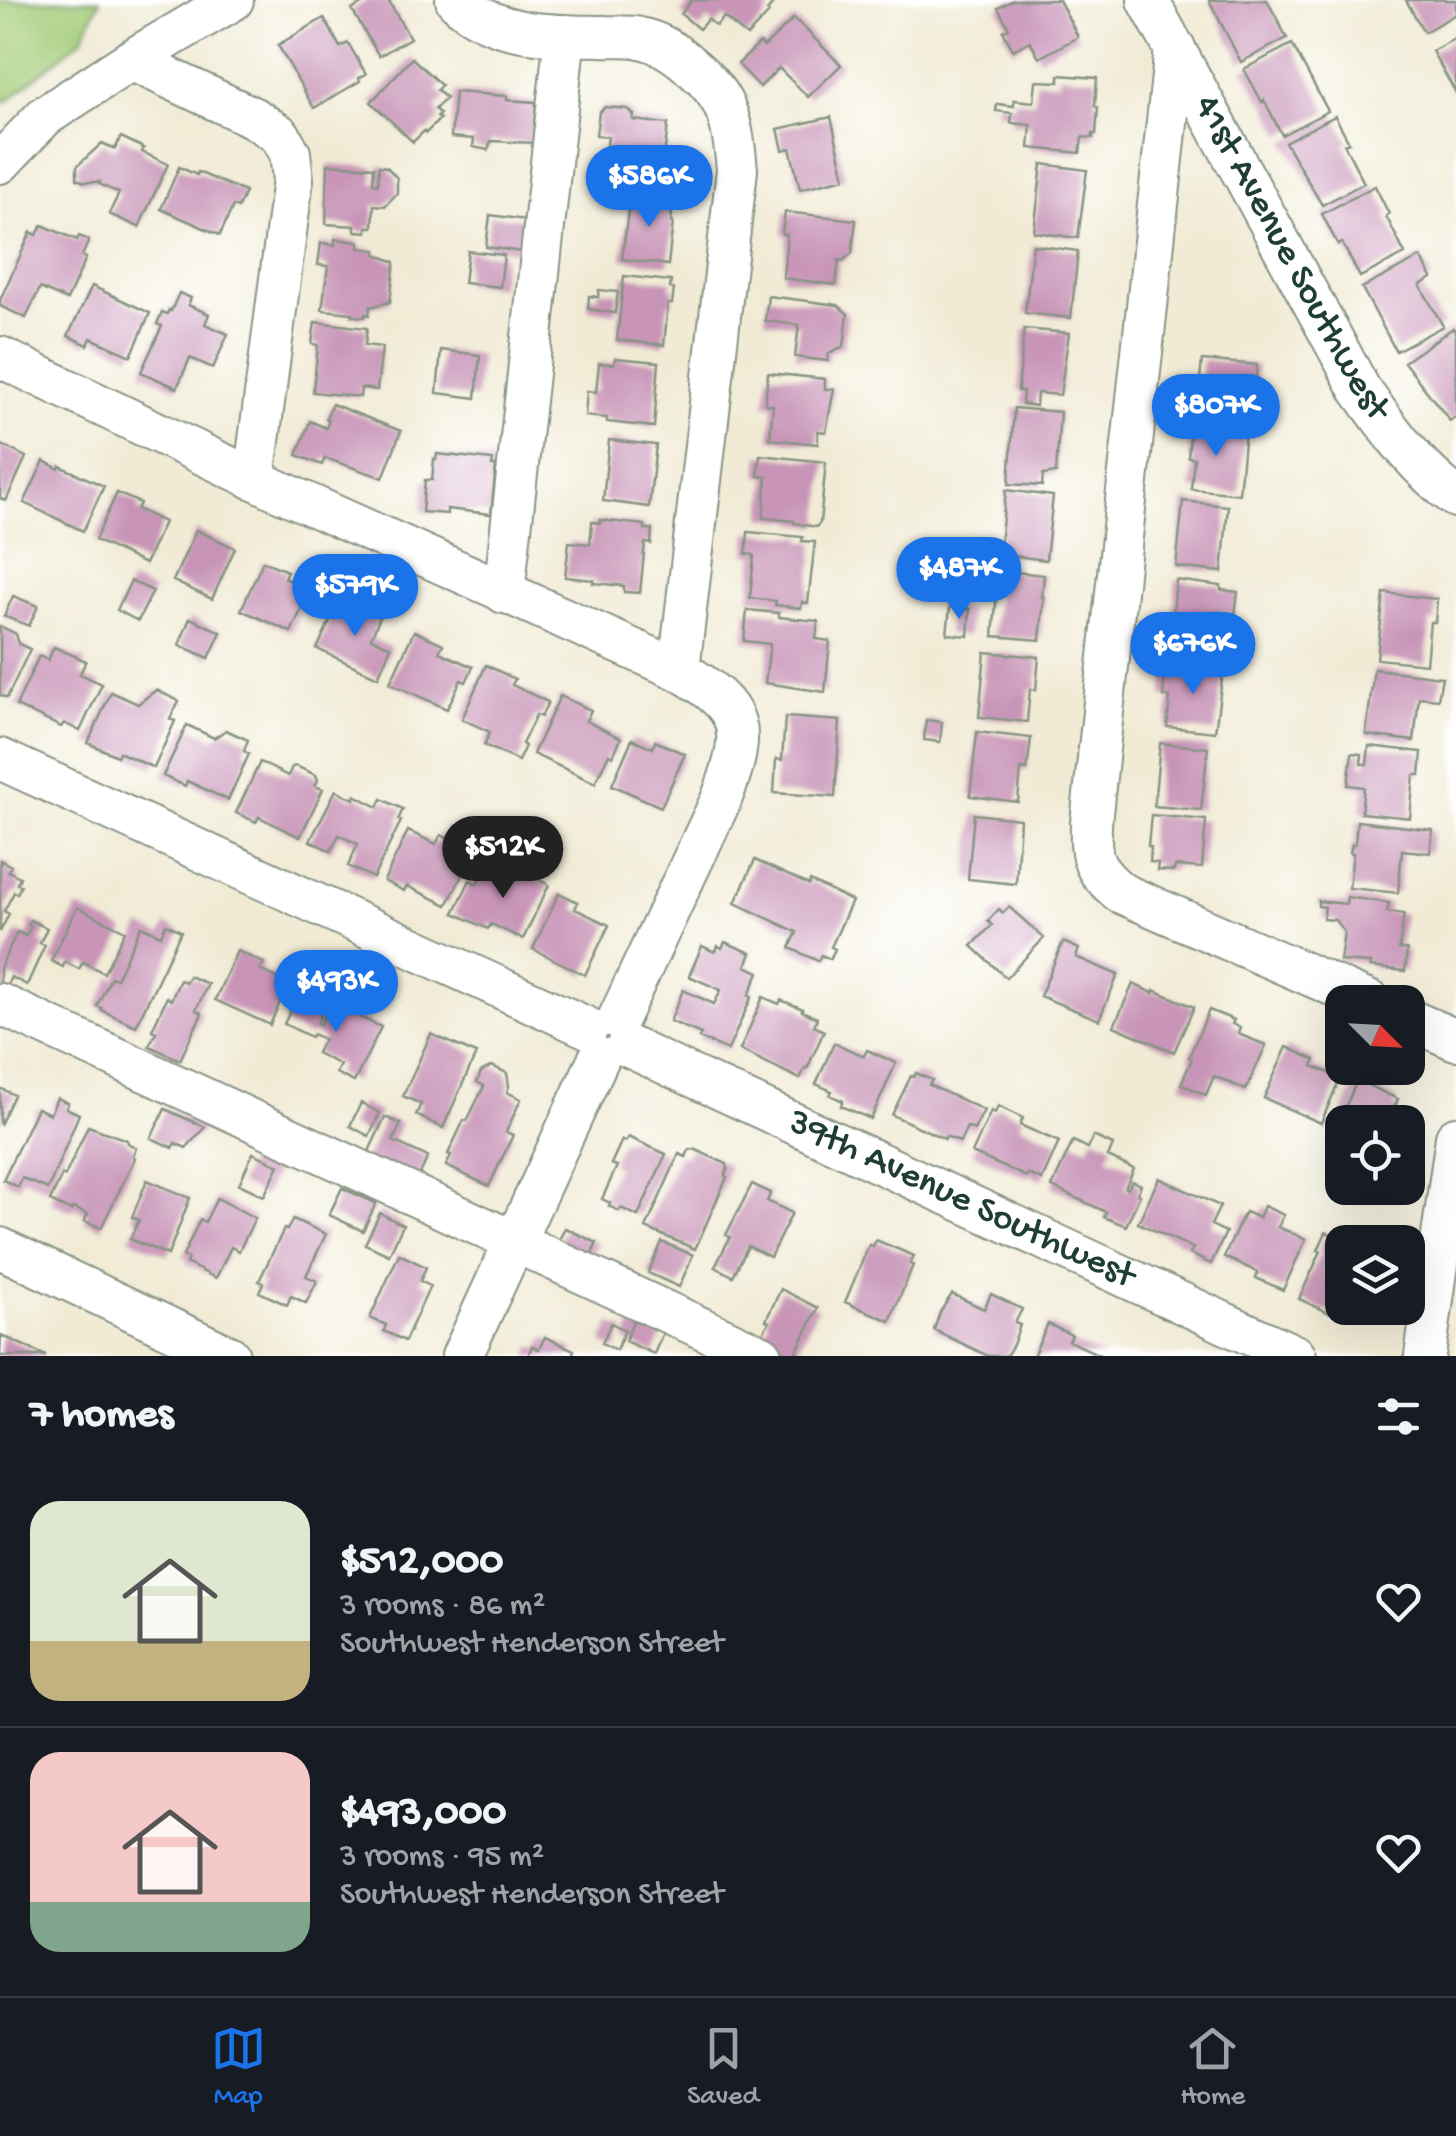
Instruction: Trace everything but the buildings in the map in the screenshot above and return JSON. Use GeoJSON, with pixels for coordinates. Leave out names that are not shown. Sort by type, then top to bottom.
{"type":"FeatureCollection","features":[{"type":"Feature","properties":{"kind":"street"},"geometry":{"type":"LineString","coordinates":[[0,163],[45,116],[130,60],[233,0]]}},
{"type":"Feature","properties":{"kind":"street"},"geometry":{"type":"LineString","coordinates":[[456,0],[520,33],[640,38],[667,48],[711,84],[726,107],[734,130],[738,170],[679,670]]}},
{"type":"Feature","properties":{"kind":"street","name":"41st Avenue Southwest"},"geometry":{"type":"LineString","coordinates":[[1148,0],[1360,389],[1403,448],[1435,482],[1456,497]]}},
{"type":"Feature","properties":{"kind":"street"},"geometry":{"type":"LineString","coordinates":[[504,593],[565,36]]}},
{"type":"Feature","properties":{"kind":"street"},"geometry":{"type":"LineString","coordinates":[[1175,48],[1090,851],[1096,869],[1121,892],[1332,985]]}},
{"type":"Feature","properties":{"kind":"street"},"geometry":{"type":"LineString","coordinates":[[130,60],[254,118],[280,135],[290,154],[293,179],[254,478]]}},
{"type":"Feature","properties":{"kind":"street"},"geometry":{"type":"LineString","coordinates":[[0,356],[254,478],[679,670],[711,688],[728,706],[736,726],[735,763],[721,800],[462,1356]]}},
{"type":"Feature","properties":{"kind":"street","name":"39th Avenue Southwest"},"geometry":{"type":"LineString","coordinates":[[0,759],[1296,1356]]}},
{"type":"Feature","properties":{"kind":"street"},"geometry":{"type":"LineString","coordinates":[[0,1004],[762,1356]]}},
{"type":"Feature","properties":{"kind":"street"},"geometry":{"type":"LineString","coordinates":[[1425,1026],[1456,1040]]}},
{"type":"Feature","properties":{"kind":"street"},"geometry":{"type":"LineString","coordinates":[[1425,1356],[1456,1137]]}},
{"type":"Feature","properties":{"kind":"street"},"geometry":{"type":"LineString","coordinates":[[0,1248],[229,1356]]}},
{"type":"Feature","properties":{"kind":"green space"},"geometry":{"type":"Polygon","coordinates":[[[0,0],[100,0],[82,39],[6,102],[0,96],[0,0]]]}}]}
